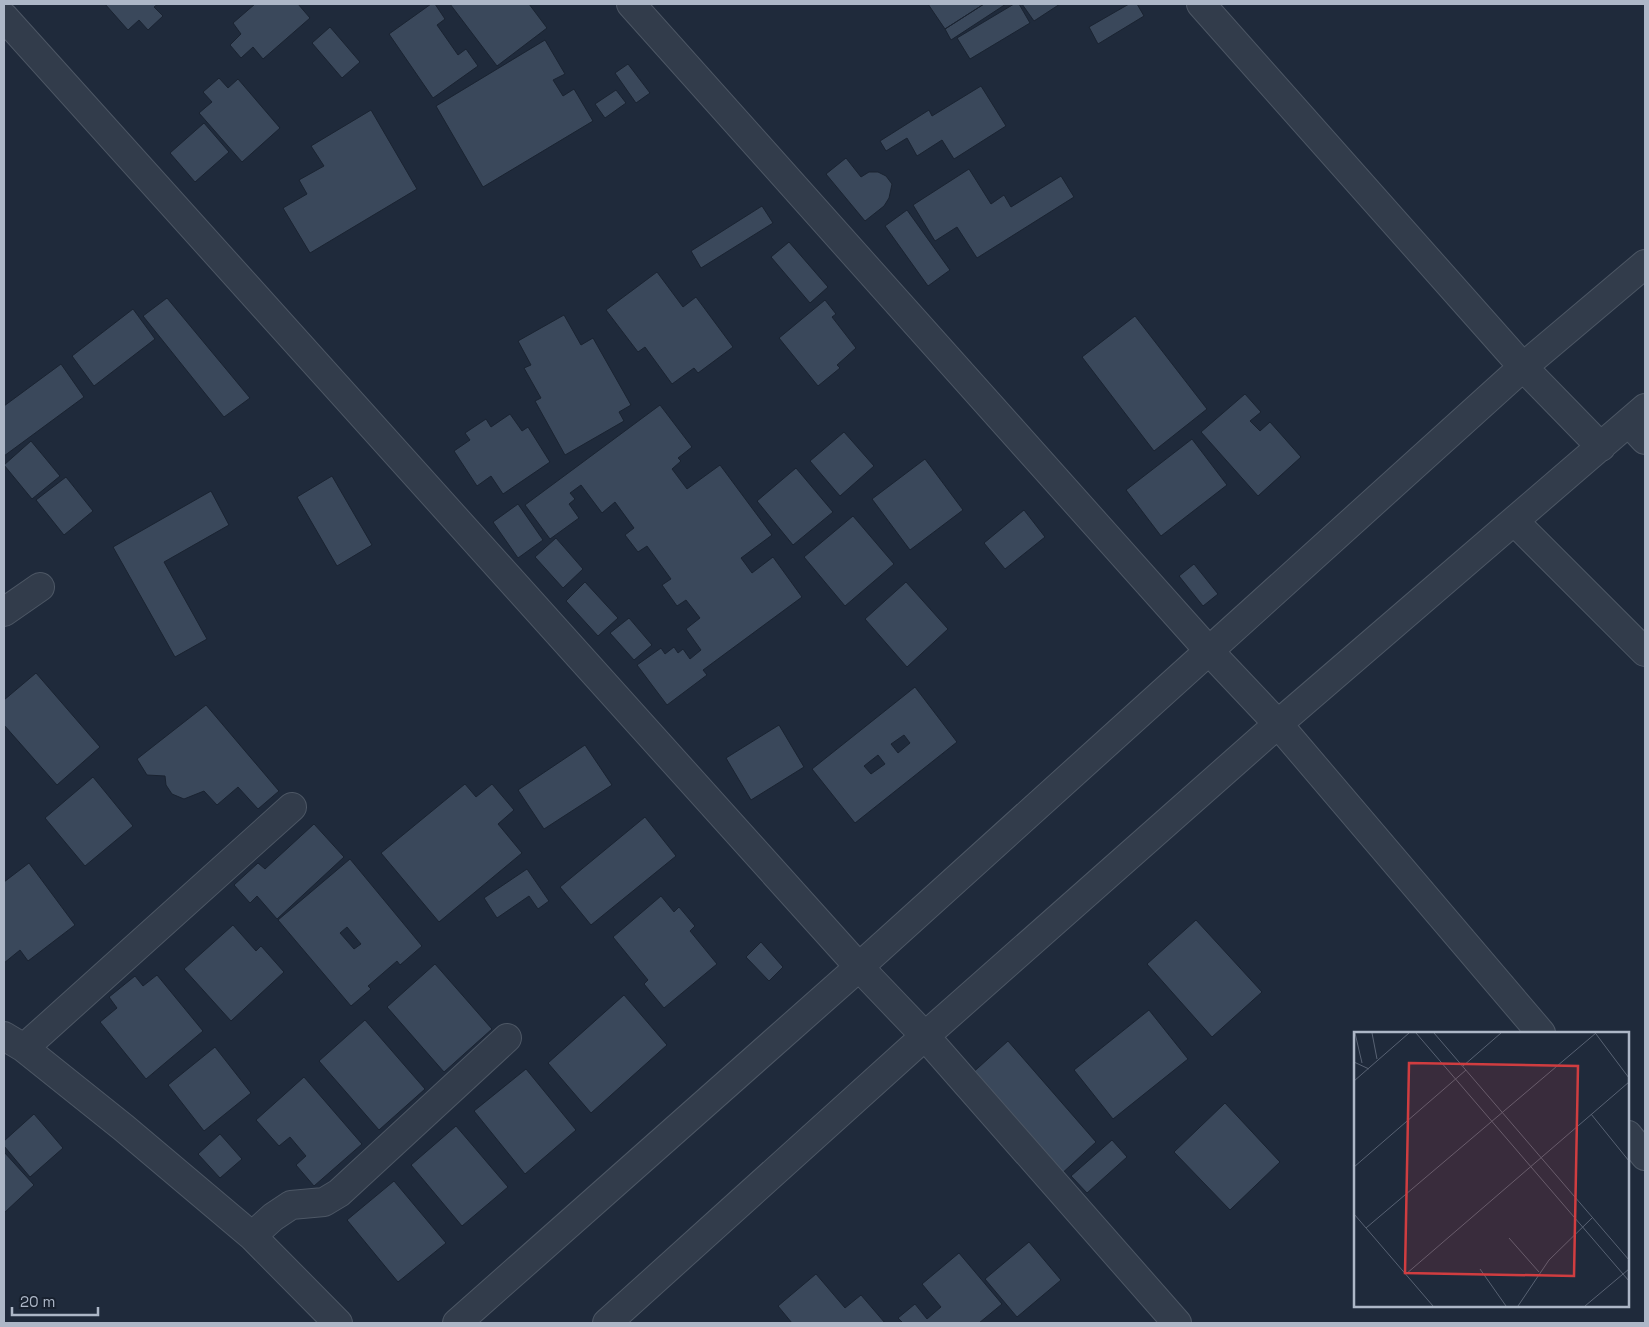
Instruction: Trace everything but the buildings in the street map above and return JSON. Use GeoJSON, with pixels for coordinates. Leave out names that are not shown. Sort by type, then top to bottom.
{"type":"FeatureCollection","features":[{"type":"Feature","properties":{"kind":"street"},"geometry":{"type":"LineString","coordinates":[[631,4],[1210,652],[1278,724],[1540,1032]]}},
{"type":"Feature","properties":{"kind":"street"},"geometry":{"type":"LineString","coordinates":[[1201,4],[1523,367],[1601,447]]}},
{"type":"Feature","properties":{"kind":"street"},"geometry":{"type":"LineString","coordinates":[[4,17],[859,967],[925,1036],[1177,1323]]}},
{"type":"Feature","properties":{"kind":"street"},"geometry":{"type":"LineString","coordinates":[[457,1323],[859,967],[1210,652],[1523,367],[1645,264]]}},
{"type":"Feature","properties":{"kind":"street"},"geometry":{"type":"LineString","coordinates":[[607,1323],[925,1036],[1278,724],[1601,447],[1640,424]]}},
{"type":"Feature","properties":{"kind":"street"},"geometry":{"type":"LineString","coordinates":[[1514,521],[1645,652]]}},
{"type":"Feature","properties":{"kind":"street"},"geometry":{"type":"LineString","coordinates":[[4,612],[40,587]]}},
{"type":"Feature","properties":{"kind":"street"},"geometry":{"type":"LineString","coordinates":[[292,807],[14,1042],[252,1236],[338,1323]]}},
{"type":"Feature","properties":{"kind":"street"},"geometry":{"type":"LineString","coordinates":[[252,1236],[273,1217],[290,1206],[324,1202],[339,1193],[507,1038]]}},
{"type":"Feature","properties":{"kind":"street"},"geometry":{"type":"LineString","coordinates":[[1629,1136],[1645,1156]]}}]}
